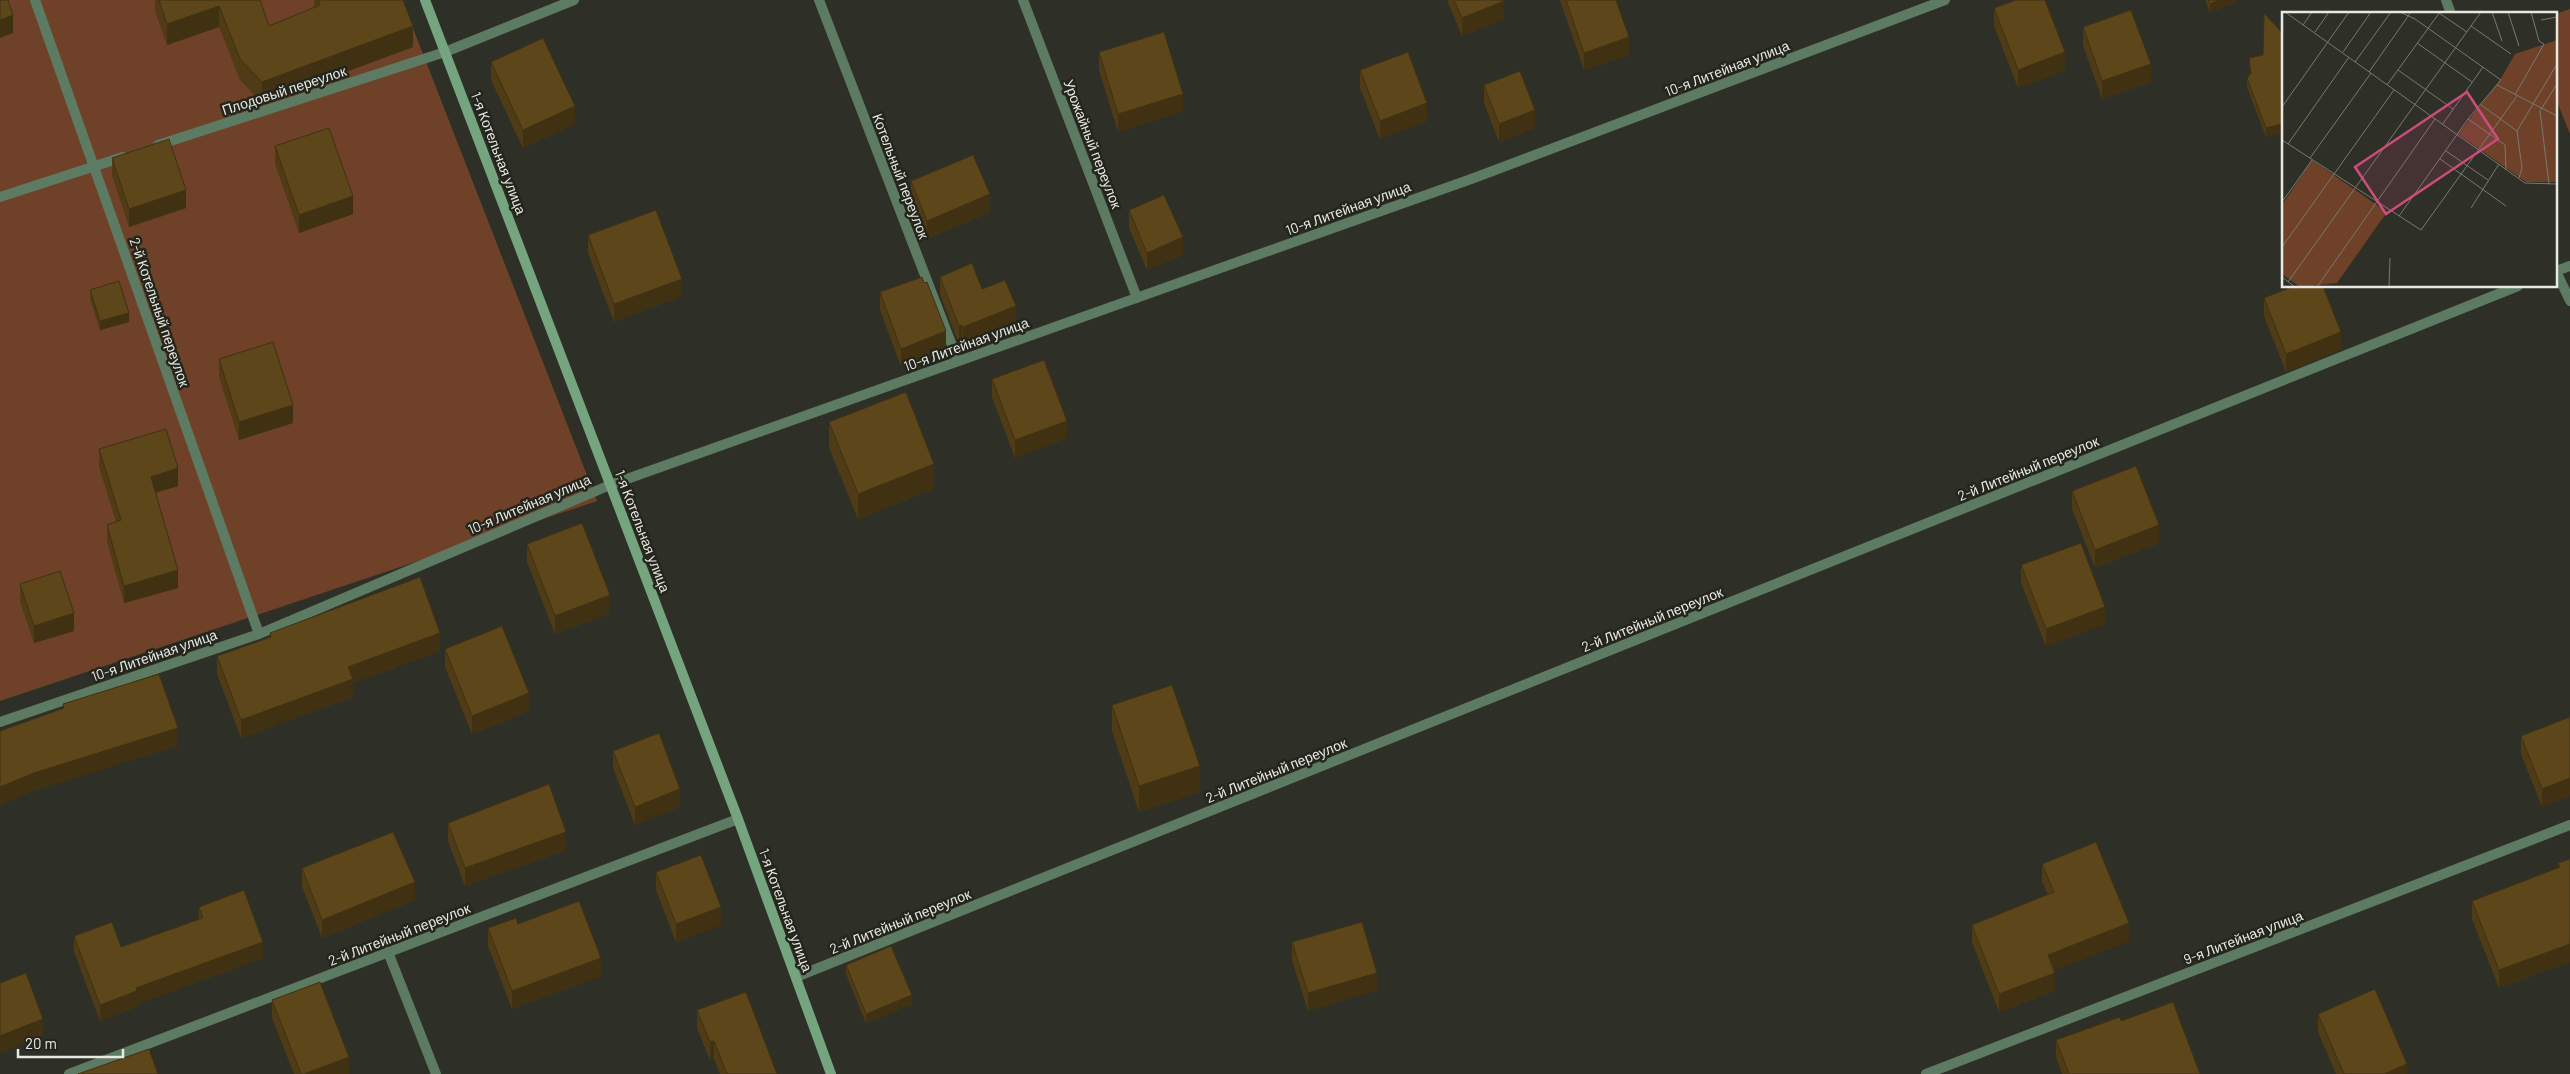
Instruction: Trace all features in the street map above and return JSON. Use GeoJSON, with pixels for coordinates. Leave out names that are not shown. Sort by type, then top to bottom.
{"type":"FeatureCollection","features":[{"type":"Feature","properties":{"kind":"street","name":"2-й Котельный переулок"},"geometry":{"type":"LineString","coordinates":[[35,0],[259,634]]}},
{"type":"Feature","properties":{"kind":"street","name":"1-я Котельная улица"},"geometry":{"type":"LineString","coordinates":[[425,0],[738,819],[831,1074]]}},
{"type":"Feature","properties":{"kind":"street","name":"Плодовый переулок"},"geometry":{"type":"LineString","coordinates":[[151,148],[446,52],[574,0]]}},
{"type":"Feature","properties":{"kind":"street","name":"Котельный переулок"},"geometry":{"type":"LineString","coordinates":[[819,0],[958,362]]}},
{"type":"Feature","properties":{"kind":"street","name":"Урожайный переулок"},"geometry":{"type":"LineString","coordinates":[[1023,0],[1137,298]]}},
{"type":"Feature","properties":{"kind":"street","name":"10-я Литейная улица"},"geometry":{"type":"LineString","coordinates":[[0,722],[259,634],[610,485],[1474,178],[1945,0]]}},
{"type":"Feature","properties":{"kind":"street"},"geometry":{"type":"LineString","coordinates":[[2446,0],[2450,12]]}},
{"type":"Feature","properties":{"kind":"street"},"geometry":{"type":"LineString","coordinates":[[0,197],[132,154]]}},
{"type":"Feature","properties":{"kind":"street"},"geometry":{"type":"LineString","coordinates":[[2558,270],[2570,266]]}},
{"type":"Feature","properties":{"kind":"street"},"geometry":{"type":"LineString","coordinates":[[2558,275],[2570,301]]}},
{"type":"Feature","properties":{"kind":"street","name":"2-й Литейный переулок"},"geometry":{"type":"LineString","coordinates":[[796,977],[2513,288]]}},
{"type":"Feature","properties":{"kind":"street","name":"2-й Литейный переулок"},"geometry":{"type":"LineString","coordinates":[[69,1074],[738,819]]}},
{"type":"Feature","properties":{"kind":"street","name":"9-я Литейная улица"},"geometry":{"type":"LineString","coordinates":[[1926,1074],[2570,825]]}},
{"type":"Feature","properties":{"kind":"street"},"geometry":{"type":"LineString","coordinates":[[388,952],[436,1074]]}},
{"type":"Feature","properties":{"kind":"shaded area"},"geometry":{"type":"Polygon","coordinates":[[[0,0],[402,0],[597,501],[0,701],[0,0]]]}},
{"type":"Feature","properties":{"kind":"shaded area"},"geometry":{"type":"Polygon","coordinates":[[[2570,9],[2570,134],[2558,104],[2558,13],[2570,9]]]}},
{"type":"Feature","properties":{"kind":"building"},"geometry":{"type":"Polygon","coordinates":[[[0,0],[8,0],[13,15],[0,20],[0,0]]]}},
{"type":"Feature","properties":{"kind":"building"},"geometry":{"type":"Polygon","coordinates":[[[159,0],[260,0],[269,26],[320,5],[318,0],[403,0],[413,26],[262,82],[240,59],[219,6],[167,24],[159,0]]]}},
{"type":"Feature","properties":{"kind":"building"},"geometry":{"type":"Polygon","coordinates":[[[1454,0],[1503,0],[1504,1],[1462,18],[1454,0]]]}},
{"type":"Feature","properties":{"kind":"building"},"geometry":{"type":"Polygon","coordinates":[[[1566,0],[1616,0],[1629,37],[1584,53],[1566,0]]]}},
{"type":"Feature","properties":{"kind":"building"},"geometry":{"type":"Polygon","coordinates":[[[2016,0],[2045,0],[2065,52],[2018,70],[1994,8],[2016,0]]]}},
{"type":"Feature","properties":{"kind":"building"},"geometry":{"type":"Polygon","coordinates":[[[2208,0],[2219,0],[2210,4],[2208,0]]]}},
{"type":"Feature","properties":{"kind":"building"},"geometry":{"type":"Polygon","coordinates":[[[2131,10],[2151,64],[2102,81],[2083,27],[2131,10]]]}},
{"type":"Feature","properties":{"kind":"building"},"geometry":{"type":"Polygon","coordinates":[[[2264,13],[2282,33],[2282,124],[2266,128],[2247,78],[2251,73],[2249,58],[2263,55],[2264,13]]]}},
{"type":"Feature","properties":{"kind":"building"},"geometry":{"type":"Polygon","coordinates":[[[1164,32],[1183,94],[1118,114],[1099,52],[1164,32]]]}},
{"type":"Feature","properties":{"kind":"building"},"geometry":{"type":"Polygon","coordinates":[[[543,38],[575,106],[523,130],[491,62],[543,38]]]}},
{"type":"Feature","properties":{"kind":"building"},"geometry":{"type":"Polygon","coordinates":[[[1408,52],[1427,103],[1380,121],[1360,70],[1408,52]]]}},
{"type":"Feature","properties":{"kind":"building"},"geometry":{"type":"Polygon","coordinates":[[[1520,71],[1535,110],[1499,124],[1484,85],[1520,71]]]}},
{"type":"Feature","properties":{"kind":"building"},"geometry":{"type":"Polygon","coordinates":[[[329,128],[353,196],[299,215],[275,146],[329,128]]]}},
{"type":"Feature","properties":{"kind":"building"},"geometry":{"type":"Polygon","coordinates":[[[169,139],[186,190],[129,209],[112,158],[169,139]]]}},
{"type":"Feature","properties":{"kind":"building"},"geometry":{"type":"Polygon","coordinates":[[[973,155],[990,194],[927,221],[911,181],[973,155]]]}},
{"type":"Feature","properties":{"kind":"building"},"geometry":{"type":"Polygon","coordinates":[[[1164,195],[1183,237],[1147,253],[1129,210],[1164,195]]]}},
{"type":"Feature","properties":{"kind":"building"},"geometry":{"type":"Polygon","coordinates":[[[656,210],[682,279],[614,304],[588,235],[656,210]]]}},
{"type":"Feature","properties":{"kind":"building"},"geometry":{"type":"Polygon","coordinates":[[[972,263],[982,289],[1005,280],[1016,306],[963,327],[962,325],[959,326],[940,277],[972,263]]]}},
{"type":"Feature","properties":{"kind":"building"},"geometry":{"type":"Polygon","coordinates":[[[922,277],[924,283],[927,282],[946,331],[901,349],[880,292],[922,277]]]}},
{"type":"Feature","properties":{"kind":"building"},"geometry":{"type":"Polygon","coordinates":[[[119,281],[129,313],[100,321],[90,290],[119,281]]]}},
{"type":"Feature","properties":{"kind":"building"},"geometry":{"type":"Polygon","coordinates":[[[2289,288],[2324,288],[2341,332],[2286,354],[2264,298],[2289,288]]]}},
{"type":"Feature","properties":{"kind":"building"},"geometry":{"type":"Polygon","coordinates":[[[273,342],[293,405],[239,422],[219,359],[273,342]]]}},
{"type":"Feature","properties":{"kind":"building"},"geometry":{"type":"Polygon","coordinates":[[[1044,360],[1067,421],[1015,440],[992,379],[1044,360]]]}},
{"type":"Feature","properties":{"kind":"building"},"geometry":{"type":"Polygon","coordinates":[[[906,392],[934,464],[858,494],[829,422],[906,392]]]}},
{"type":"Feature","properties":{"kind":"building"},"geometry":{"type":"Polygon","coordinates":[[[166,429],[178,468],[151,477],[178,570],[124,586],[107,525],[121,520],[99,449],[166,429]]]}},
{"type":"Feature","properties":{"kind":"building"},"geometry":{"type":"Polygon","coordinates":[[[2136,466],[2159,525],[2095,550],[2072,491],[2136,466]]]}},
{"type":"Feature","properties":{"kind":"building"},"geometry":{"type":"Polygon","coordinates":[[[582,523],[610,595],[555,616],[527,544],[582,523]]]}},
{"type":"Feature","properties":{"kind":"building"},"geometry":{"type":"Polygon","coordinates":[[[2081,543],[2105,607],[2046,629],[2021,565],[2081,543]]]}},
{"type":"Feature","properties":{"kind":"building"},"geometry":{"type":"Polygon","coordinates":[[[60,571],[74,613],[34,626],[20,584],[60,571]]]}},
{"type":"Feature","properties":{"kind":"building"},"geometry":{"type":"Polygon","coordinates":[[[420,577],[440,633],[348,667],[353,679],[241,720],[217,656],[271,637],[270,633],[420,577]]]}},
{"type":"Feature","properties":{"kind":"building"},"geometry":{"type":"Polygon","coordinates":[[[502,626],[529,693],[472,716],[445,649],[502,626]]]}},
{"type":"Feature","properties":{"kind":"building"},"geometry":{"type":"Polygon","coordinates":[[[159,674],[178,728],[34,773],[0,787],[0,731],[64,708],[63,704],[159,674]]]}},
{"type":"Feature","properties":{"kind":"building"},"geometry":{"type":"Polygon","coordinates":[[[1172,685],[1200,766],[1139,786],[1112,705],[1172,685]]]}},
{"type":"Feature","properties":{"kind":"building"},"geometry":{"type":"Polygon","coordinates":[[[2570,717],[2570,778],[2542,789],[2521,736],[2570,717]]]}},
{"type":"Feature","properties":{"kind":"building"},"geometry":{"type":"Polygon","coordinates":[[[659,733],[680,789],[635,807],[613,751],[659,733]]]}},
{"type":"Feature","properties":{"kind":"building"},"geometry":{"type":"Polygon","coordinates":[[[549,784],[566,832],[465,868],[448,823],[549,784]]]}},
{"type":"Feature","properties":{"kind":"building"},"geometry":{"type":"Polygon","coordinates":[[[393,832],[415,882],[322,920],[302,868],[393,832]]]}},
{"type":"Feature","properties":{"kind":"building"},"geometry":{"type":"Polygon","coordinates":[[[2096,842],[2129,923],[2048,955],[2055,973],[1999,994],[1972,925],[2054,892],[2042,864],[2096,842]]]}},
{"type":"Feature","properties":{"kind":"building"},"geometry":{"type":"Polygon","coordinates":[[[701,855],[721,907],[676,924],[656,872],[701,855]]]}},
{"type":"Feature","properties":{"kind":"building"},"geometry":{"type":"Polygon","coordinates":[[[2570,859],[2570,944],[2499,970],[2472,901],[2560,867],[2558,863],[2570,859]]]}},
{"type":"Feature","properties":{"kind":"building"},"geometry":{"type":"Polygon","coordinates":[[[244,890],[263,942],[136,988],[137,991],[100,1005],[74,936],[112,922],[121,947],[203,918],[199,907],[244,890]]]}},
{"type":"Feature","properties":{"kind":"building"},"geometry":{"type":"Polygon","coordinates":[[[579,901],[601,958],[512,991],[488,928],[516,918],[518,924],[579,901]]]}},
{"type":"Feature","properties":{"kind":"building"},"geometry":{"type":"Polygon","coordinates":[[[1362,922],[1377,973],[1308,993],[1292,942],[1362,922]]]}},
{"type":"Feature","properties":{"kind":"building"},"geometry":{"type":"Polygon","coordinates":[[[891,946],[912,995],[866,1014],[846,965],[891,946]]]}},
{"type":"Feature","properties":{"kind":"building"},"geometry":{"type":"Polygon","coordinates":[[[26,973],[43,1019],[0,1036],[0,983],[26,973]]]}},
{"type":"Feature","properties":{"kind":"building"},"geometry":{"type":"Polygon","coordinates":[[[320,982],[349,1057],[301,1074],[272,1000],[320,982]]]}},
{"type":"Feature","properties":{"kind":"building"},"geometry":{"type":"Polygon","coordinates":[[[2375,989],[2407,1064],[2384,1074],[2344,1074],[2318,1014],[2375,989]]]}},
{"type":"Feature","properties":{"kind":"building"},"geometry":{"type":"Polygon","coordinates":[[[746,992],[777,1074],[727,1074],[714,1041],[710,1042],[697,1010],[746,992]]]}},
{"type":"Feature","properties":{"kind":"building"},"geometry":{"type":"Polygon","coordinates":[[[2173,1002],[2200,1074],[2069,1074],[2056,1040],[2120,1017],[2121,1021],[2173,1002]]]}},
{"type":"Feature","properties":{"kind":"building"},"geometry":{"type":"Polygon","coordinates":[[[149,1049],[158,1074],[78,1074],[149,1049]]]}}]}
